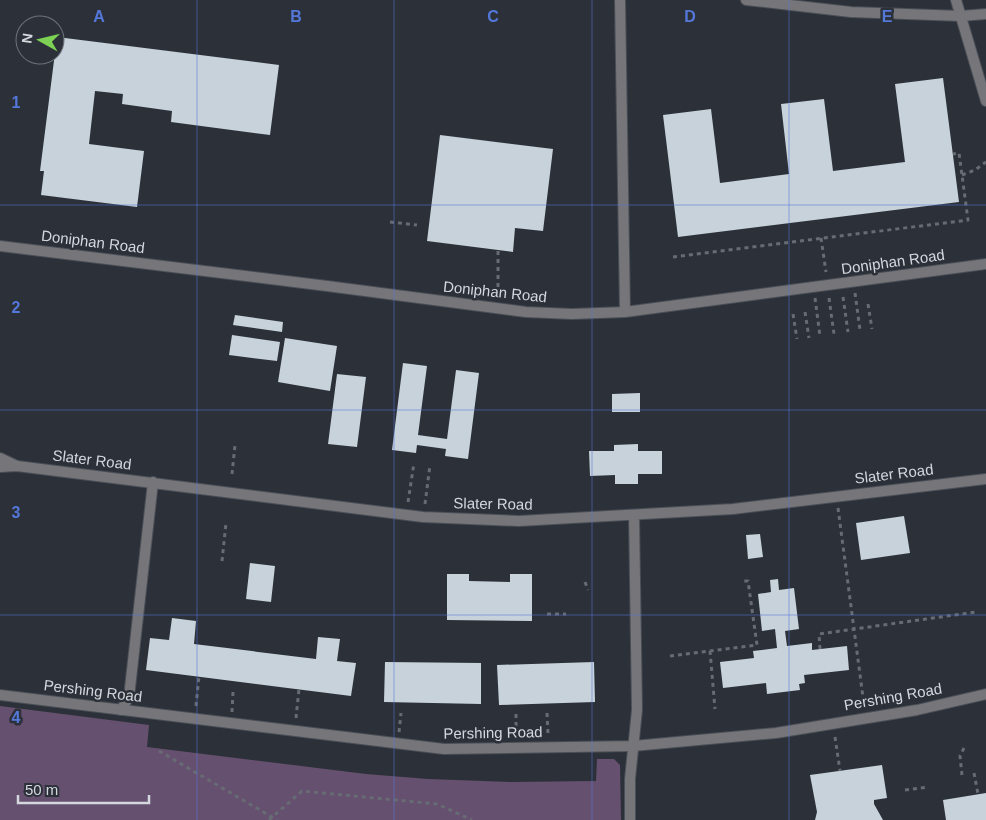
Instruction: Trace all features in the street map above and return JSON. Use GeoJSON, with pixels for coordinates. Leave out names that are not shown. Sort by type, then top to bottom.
{"type":"FeatureCollection","features":[{"type":"Feature","properties":{"kind":"street"},"geometry":{"type":"LineString","coordinates":[[620,0],[625,312]]}},
{"type":"Feature","properties":{"kind":"street"},"geometry":{"type":"LineString","coordinates":[[746,0],[851,12],[961,16],[986,14]]}},
{"type":"Feature","properties":{"kind":"street"},"geometry":{"type":"LineString","coordinates":[[956,0],[986,101]]}},
{"type":"Feature","properties":{"kind":"street","name":"Doniphan Road"},"geometry":{"type":"LineString","coordinates":[[0,246],[526,312],[572,314],[625,312],[986,264]]}},
{"type":"Feature","properties":{"kind":"street"},"geometry":{"type":"LineString","coordinates":[[0,458],[17,466]]}},
{"type":"Feature","properties":{"kind":"street","name":"Slater Road"},"geometry":{"type":"LineString","coordinates":[[0,467],[17,466],[153,482],[423,517],[519,521],[735,508],[986,479]]}},
{"type":"Feature","properties":{"kind":"street"},"geometry":{"type":"LineString","coordinates":[[122,710],[129,697],[153,482]]}},
{"type":"Feature","properties":{"kind":"street"},"geometry":{"type":"LineString","coordinates":[[630,820],[630,779],[637,710],[634,515]]}},
{"type":"Feature","properties":{"kind":"street","name":"Pershing Road"},"geometry":{"type":"LineString","coordinates":[[0,695],[444,749],[633,746],[776,733],[917,710],[986,694]]}},
{"type":"Feature","properties":{"kind":"path"},"geometry":{"type":"LineString","coordinates":[[673,257],[968,220],[959,153],[953,154]]}},
{"type":"Feature","properties":{"kind":"path"},"geometry":{"type":"LineString","coordinates":[[962,175],[975,170],[986,162]]}},
{"type":"Feature","properties":{"kind":"path"},"geometry":{"type":"LineString","coordinates":[[390,222],[417,224]]}},
{"type":"Feature","properties":{"kind":"path"},"geometry":{"type":"LineString","coordinates":[[498,250],[498,308]]}},
{"type":"Feature","properties":{"kind":"path"},"geometry":{"type":"LineString","coordinates":[[853,282],[860,330]]}},
{"type":"Feature","properties":{"kind":"path"},"geometry":{"type":"LineString","coordinates":[[842,284],[848,332]]}},
{"type":"Feature","properties":{"kind":"path"},"geometry":{"type":"LineString","coordinates":[[814,287],[820,336]]}},
{"type":"Feature","properties":{"kind":"path"},"geometry":{"type":"LineString","coordinates":[[868,304],[872,329]]}},
{"type":"Feature","properties":{"kind":"path"},"geometry":{"type":"LineString","coordinates":[[805,312],[808,338]]}},
{"type":"Feature","properties":{"kind":"path"},"geometry":{"type":"LineString","coordinates":[[793,314],[797,339]]}},
{"type":"Feature","properties":{"kind":"path"},"geometry":{"type":"LineString","coordinates":[[232,474],[235,445]]}},
{"type":"Feature","properties":{"kind":"path"},"geometry":{"type":"LineString","coordinates":[[406,515],[414,463]]}},
{"type":"Feature","properties":{"kind":"path"},"geometry":{"type":"LineString","coordinates":[[423,517],[430,465]]}},
{"type":"Feature","properties":{"kind":"path"},"geometry":{"type":"LineString","coordinates":[[836,496],[865,718]]}},
{"type":"Feature","properties":{"kind":"path"},"geometry":{"type":"LineString","coordinates":[[222,561],[226,523]]}},
{"type":"Feature","properties":{"kind":"path"},"geometry":{"type":"LineString","coordinates":[[670,656],[757,646],[748,581],[741,581]]}},
{"type":"Feature","properties":{"kind":"path"},"geometry":{"type":"LineString","coordinates":[[585,582],[588,590]]}},
{"type":"Feature","properties":{"kind":"path"},"geometry":{"type":"LineString","coordinates":[[820,649],[819,634],[976,612]]}},
{"type":"Feature","properties":{"kind":"path"},"geometry":{"type":"LineString","coordinates":[[548,614],[566,614]]}},
{"type":"Feature","properties":{"kind":"path"},"geometry":{"type":"LineString","coordinates":[[710,651],[715,709]]}},
{"type":"Feature","properties":{"kind":"path"},"geometry":{"type":"LineString","coordinates":[[194,719],[199,676]]}},
{"type":"Feature","properties":{"kind":"path"},"geometry":{"type":"LineString","coordinates":[[295,731],[299,689]]}},
{"type":"Feature","properties":{"kind":"path"},"geometry":{"type":"LineString","coordinates":[[231,723],[233,692]]}},
{"type":"Feature","properties":{"kind":"path"},"geometry":{"type":"LineString","coordinates":[[547,713],[548,747]]}},
{"type":"Feature","properties":{"kind":"path"},"geometry":{"type":"LineString","coordinates":[[516,714],[517,748]]}},
{"type":"Feature","properties":{"kind":"path"},"geometry":{"type":"LineString","coordinates":[[833,723],[840,771]]}},
{"type":"Feature","properties":{"kind":"path"},"geometry":{"type":"LineString","coordinates":[[962,775],[960,756],[964,748]]}},
{"type":"Feature","properties":{"kind":"path"},"geometry":{"type":"LineString","coordinates":[[159,751],[271,819],[277,820]]}},
{"type":"Feature","properties":{"kind":"path"},"geometry":{"type":"LineString","coordinates":[[974,773],[978,794]]}},
{"type":"Feature","properties":{"kind":"path"},"geometry":{"type":"LineString","coordinates":[[905,790],[928,787]]}},
{"type":"Feature","properties":{"kind":"path"},"geometry":{"type":"LineString","coordinates":[[271,819],[302,791],[437,804],[472,820]]}},
{"type":"Feature","properties":{"kind":"shaded area"},"geometry":{"type":"Polygon","coordinates":[[[0,706],[149,725],[147,747],[366,774],[428,779],[511,782],[596,781],[597,759],[614,759],[620,765],[621,820],[0,820],[0,706]]]}},
{"type":"Feature","properties":{"kind":"building"},"geometry":{"type":"Polygon","coordinates":[[[65,38],[279,65],[270,135],[171,122],[172,111],[122,104],[123,94],[95,91],[89,144],[144,151],[137,207],[41,195],[44,171],[40,171],[53,65],[65,65],[65,38]]]}},
{"type":"Feature","properties":{"kind":"building"},"geometry":{"type":"Polygon","coordinates":[[[943,78],[959,202],[678,237],[663,115],[711,109],[720,183],[789,174],[781,104],[824,99],[833,171],[905,162],[895,84],[943,78]]]}},
{"type":"Feature","properties":{"kind":"building"},"geometry":{"type":"Polygon","coordinates":[[[440,135],[553,149],[543,231],[515,228],[513,252],[427,241],[440,135]]]}},
{"type":"Feature","properties":{"kind":"building"},"geometry":{"type":"Polygon","coordinates":[[[235,315],[283,322],[282,332],[233,325],[235,315]]]}},
{"type":"Feature","properties":{"kind":"building"},"geometry":{"type":"Polygon","coordinates":[[[232,335],[280,342],[277,361],[229,355],[232,335]]]}},
{"type":"Feature","properties":{"kind":"building"},"geometry":{"type":"Polygon","coordinates":[[[285,338],[337,346],[330,391],[278,382],[285,338]]]}},
{"type":"Feature","properties":{"kind":"building"},"geometry":{"type":"Polygon","coordinates":[[[403,363],[427,366],[418,435],[447,439],[456,370],[479,373],[468,459],[445,456],[446,449],[417,445],[416,453],[392,450],[403,363]]]}},
{"type":"Feature","properties":{"kind":"building"},"geometry":{"type":"Polygon","coordinates":[[[337,374],[366,377],[357,447],[328,444],[337,374]]]}},
{"type":"Feature","properties":{"kind":"building"},"geometry":{"type":"Polygon","coordinates":[[[640,393],[640,412],[612,412],[612,394],[640,393]]]}},
{"type":"Feature","properties":{"kind":"building"},"geometry":{"type":"Polygon","coordinates":[[[638,444],[638,451],[662,451],[662,474],[638,474],[638,484],[615,484],[615,475],[590,476],[589,451],[614,451],[614,445],[638,444]]]}},
{"type":"Feature","properties":{"kind":"building"},"geometry":{"type":"Polygon","coordinates":[[[904,516],[910,553],[861,560],[856,523],[904,516]]]}},
{"type":"Feature","properties":{"kind":"building"},"geometry":{"type":"Polygon","coordinates":[[[760,534],[763,557],[748,559],[746,535],[760,534]]]}},
{"type":"Feature","properties":{"kind":"building"},"geometry":{"type":"Polygon","coordinates":[[[250,563],[275,566],[271,602],[246,599],[250,563]]]}},
{"type":"Feature","properties":{"kind":"building"},"geometry":{"type":"Polygon","coordinates":[[[447,574],[469,574],[469,581],[510,582],[510,574],[532,574],[532,621],[447,620],[447,574]]]}},
{"type":"Feature","properties":{"kind":"building"},"geometry":{"type":"Polygon","coordinates":[[[778,579],[779,590],[794,588],[799,629],[785,631],[787,646],[812,643],[812,650],[847,646],[849,670],[804,675],[805,683],[799,684],[800,690],[767,694],[766,683],[723,688],[720,662],[754,658],[753,651],[777,648],[775,629],[762,631],[758,594],[771,592],[770,580],[778,579]]]}},
{"type":"Feature","properties":{"kind":"building"},"geometry":{"type":"Polygon","coordinates":[[[172,618],[196,621],[194,644],[316,659],[318,637],[340,639],[337,661],[356,663],[351,696],[146,670],[150,638],[169,640],[172,618]]]}},
{"type":"Feature","properties":{"kind":"building"},"geometry":{"type":"Polygon","coordinates":[[[385,662],[481,663],[481,704],[384,702],[385,662]]]}},
{"type":"Feature","properties":{"kind":"building"},"geometry":{"type":"Polygon","coordinates":[[[594,662],[595,702],[499,705],[497,665],[594,662]]]}},
{"type":"Feature","properties":{"kind":"building"},"geometry":{"type":"Polygon","coordinates":[[[882,765],[887,798],[874,800],[874,804],[883,820],[815,820],[817,812],[810,775],[882,765]]]}},
{"type":"Feature","properties":{"kind":"building"},"geometry":{"type":"Polygon","coordinates":[[[986,793],[986,820],[946,820],[943,800],[986,793]]]}}]}
